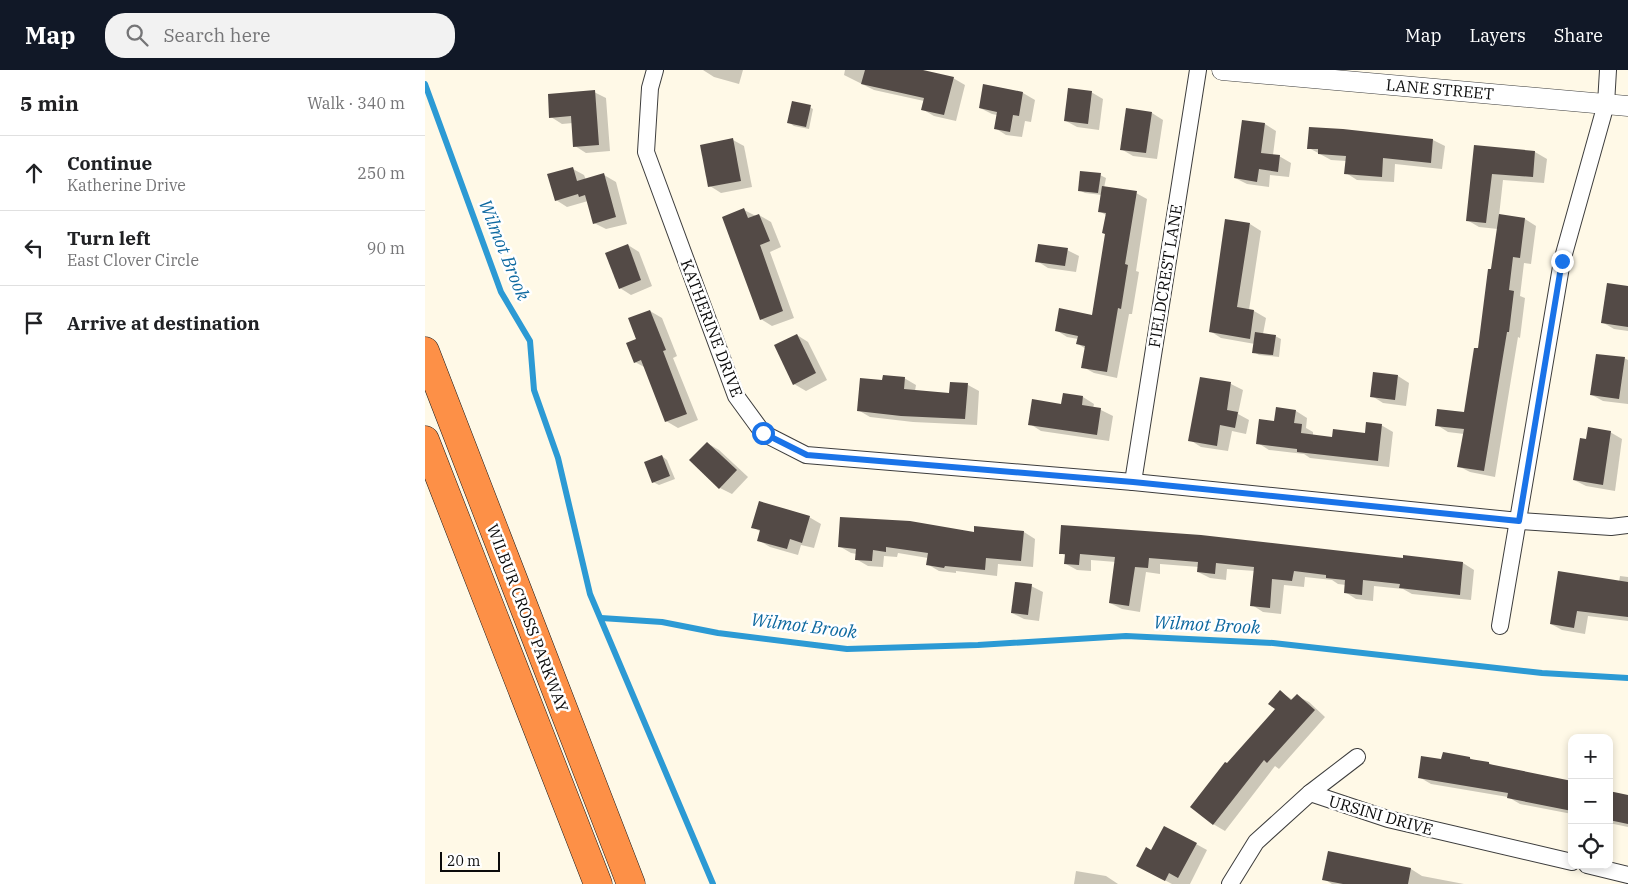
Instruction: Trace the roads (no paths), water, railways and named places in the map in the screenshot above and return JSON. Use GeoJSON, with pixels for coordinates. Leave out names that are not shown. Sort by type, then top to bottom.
{"type":"FeatureCollection","features":[{"type":"Feature","properties":{"kind":"highway","name":"WILBUR CROSS PARKWAY"},"geometry":{"type":"LineString","coordinates":[[425,351],[631,884]]}},
{"type":"Feature","properties":{"kind":"highway","name":"WILBUR CROSS PARKWAY"},"geometry":{"type":"LineString","coordinates":[[425,440],[597,884]]}},
{"type":"Feature","properties":{"kind":"street","name":"KATHERINE DRIVE"},"geometry":{"type":"LineString","coordinates":[[655,70],[650,88],[646,152],[736,396],[763,433],[807,455],[1133,482],[1519,521],[1611,527],[1628,525]]}},
{"type":"Feature","properties":{"kind":"street","name":"FIELDCREST LANE"},"geometry":{"type":"LineString","coordinates":[[1133,482],[1198,70]]}},
{"type":"Feature","properties":{"kind":"street","name":"LANE STREET"},"geometry":{"type":"LineString","coordinates":[[1222,70],[1628,106]]}},
{"type":"Feature","properties":{"kind":"street"},"geometry":{"type":"LineString","coordinates":[[1500,626],[1562,261],[1606,104],[1608,70]]}},
{"type":"Feature","properties":{"kind":"street"},"geometry":{"type":"LineString","coordinates":[[1310,793],[1357,757]]}},
{"type":"Feature","properties":{"kind":"street","name":"URSINI DRIVE"},"geometry":{"type":"LineString","coordinates":[[1230,884],[1256,842],[1310,793],[1388,820],[1568,861]]}},
{"type":"Feature","properties":{"kind":"street"},"geometry":{"type":"LineString","coordinates":[[1603,869],[1628,875]]}},
{"type":"Feature","properties":{"kind":"waterway","name":"Wilmot Brook"},"geometry":{"type":"LineString","coordinates":[[425,84],[501,292],[530,341],[534,390],[558,458],[590,594],[713,884]]}},
{"type":"Feature","properties":{"kind":"waterway","name":"Wilmot Brook"},"geometry":{"type":"LineString","coordinates":[[601,618],[662,622],[718,633],[847,649],[978,645],[1126,636],[1273,643],[1542,673],[1628,678]]}}]}
